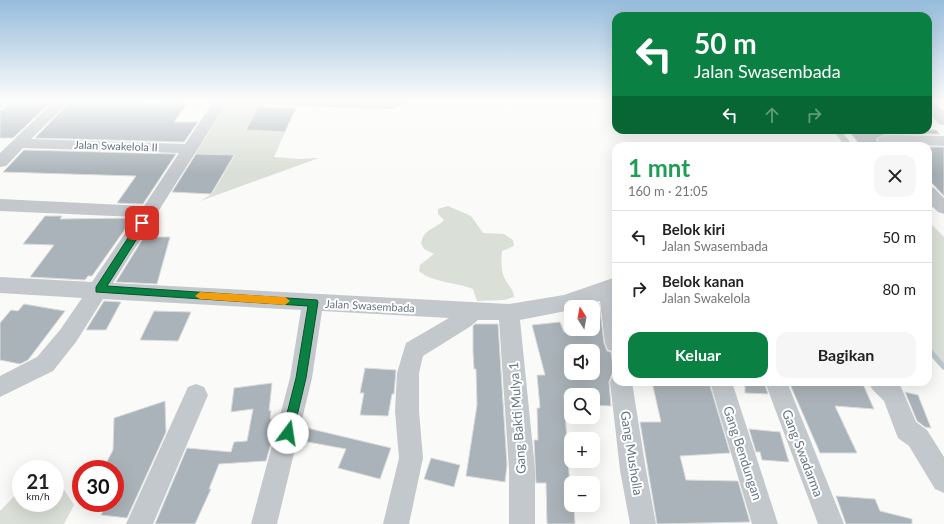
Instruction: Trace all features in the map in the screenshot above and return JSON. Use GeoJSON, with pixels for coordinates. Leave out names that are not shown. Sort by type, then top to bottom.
{"type":"FeatureCollection","features":[{"type":"Feature","properties":{"kind":"street"},"geometry":{"type":"LineString","coordinates":[[0,162],[37,125]]}},
{"type":"Feature","properties":{"kind":"street"},"geometry":{"type":"LineString","coordinates":[[0,387],[44,364],[68,336],[205,125]]}},
{"type":"Feature","properties":{"kind":"street"},"geometry":{"type":"LineString","coordinates":[[884,139],[944,141]]}},
{"type":"Feature","properties":{"kind":"street","name":"Jalan Swakelola II"},"geometry":{"type":"LineString","coordinates":[[18,143],[190,149]]}},
{"type":"Feature","properties":{"kind":"street"},"geometry":{"type":"LineString","coordinates":[[932,196],[944,210]]}},
{"type":"Feature","properties":{"kind":"street"},"geometry":{"type":"LineString","coordinates":[[0,205],[150,212]]}},
{"type":"Feature","properties":{"kind":"street"},"geometry":{"type":"LineString","coordinates":[[932,212],[944,210]]}},
{"type":"Feature","properties":{"kind":"street","name":"Jalan Swasembada"},"geometry":{"type":"LineString","coordinates":[[3,289],[99,289],[509,312],[546,308],[612,287]]}},
{"type":"Feature","properties":{"kind":"street"},"geometry":{"type":"LineString","coordinates":[[264,524],[301,378],[313,302]]}},
{"type":"Feature","properties":{"kind":"street"},"geometry":{"type":"LineString","coordinates":[[396,524],[411,458],[407,411],[408,373],[414,350],[464,320],[474,311]]}},
{"type":"Feature","properties":{"kind":"street","name":"Gang Bakti Mulya 1"},"geometry":{"type":"LineString","coordinates":[[509,312],[522,469],[522,524]]}},
{"type":"Feature","properties":{"kind":"street","name":"Gang Musholla"},"geometry":{"type":"LineString","coordinates":[[622,386],[643,524]]}},
{"type":"Feature","properties":{"kind":"street","name":"Gang Bendungan"},"geometry":{"type":"LineString","coordinates":[[722,386],[765,524]]}},
{"type":"Feature","properties":{"kind":"street","name":"Gang Swadarma"},"geometry":{"type":"LineString","coordinates":[[778,386],[831,524]]}},
{"type":"Feature","properties":{"kind":"street"},"geometry":{"type":"LineString","coordinates":[[884,386],[893,395],[907,430],[918,438],[944,480]]}},
{"type":"Feature","properties":{"kind":"street"},"geometry":{"type":"LineString","coordinates":[[139,524],[196,395]]}},
{"type":"Feature","properties":{"kind":"shaded area"},"geometry":{"type":"Polygon","coordinates":[[[213,125],[248,125],[245,130],[285,132],[274,157],[299,159],[319,158],[200,201],[212,194],[235,155],[195,154],[213,125]]]}},
{"type":"Feature","properties":{"kind":"shaded area"},"geometry":{"type":"Polygon","coordinates":[[[448,206],[471,216],[483,233],[504,234],[513,240],[514,246],[502,251],[501,261],[505,280],[513,292],[514,297],[504,300],[477,301],[473,289],[431,278],[419,271],[420,265],[434,254],[424,249],[421,243],[423,238],[428,231],[444,220],[438,214],[438,209],[448,206]]]}},
{"type":"Feature","properties":{"kind":"shaded area"},"geometry":{"type":"Polygon","coordinates":[[[932,225],[944,237],[944,363],[932,350],[932,225]]]}},
{"type":"Feature","properties":{"kind":"shaded area"},"geometry":{"type":"Polygon","coordinates":[[[64,490],[72,502],[72,509],[64,524],[0,524],[0,511],[12,498],[12,512],[64,512],[64,490]]]}},
{"type":"Feature","properties":{"kind":"building"},"geometry":{"type":"Polygon","coordinates":[[[0,125],[26,125],[13,138],[0,138],[0,125]]]}},
{"type":"Feature","properties":{"kind":"building"},"geometry":{"type":"Polygon","coordinates":[[[47,125],[196,125],[184,142],[35,138],[47,125]]]}},
{"type":"Feature","properties":{"kind":"building"},"geometry":{"type":"Polygon","coordinates":[[[248,125],[288,125],[285,132],[246,130],[248,125]]]}},
{"type":"Feature","properties":{"kind":"building"},"geometry":{"type":"Polygon","coordinates":[[[932,130],[936,130],[940,134],[932,134],[932,130]]]}},
{"type":"Feature","properties":{"kind":"building"},"geometry":{"type":"Polygon","coordinates":[[[851,134],[885,134],[876,139],[878,142],[858,142],[851,134]]]}},
{"type":"Feature","properties":{"kind":"building"},"geometry":{"type":"Polygon","coordinates":[[[932,147],[944,147],[944,196],[932,183],[932,147]]]}},
{"type":"Feature","properties":{"kind":"building"},"geometry":{"type":"Polygon","coordinates":[[[24,150],[176,154],[143,204],[117,203],[136,176],[3,172],[24,150]]]}},
{"type":"Feature","properties":{"kind":"building"},"geometry":{"type":"Polygon","coordinates":[[[196,154],[234,155],[211,194],[172,192],[196,154]]]}},
{"type":"Feature","properties":{"kind":"building"},"geometry":{"type":"Polygon","coordinates":[[[45,216],[62,216],[60,219],[133,218],[92,276],[88,276],[85,280],[30,277],[54,245],[23,244],[45,216]]]}},
{"type":"Feature","properties":{"kind":"building"},"geometry":{"type":"Polygon","coordinates":[[[144,237],[170,237],[157,284],[116,282],[144,237]]]}},
{"type":"Feature","properties":{"kind":"building"},"geometry":{"type":"Polygon","coordinates":[[[104,301],[121,302],[106,330],[86,330],[104,301]]]}},
{"type":"Feature","properties":{"kind":"building"},"geometry":{"type":"Polygon","coordinates":[[[24,304],[65,311],[28,360],[20,364],[0,360],[0,323],[11,310],[18,311],[24,304]]]}},
{"type":"Feature","properties":{"kind":"building"},"geometry":{"type":"Polygon","coordinates":[[[154,311],[191,312],[178,341],[140,340],[154,311]]]}},
{"type":"Feature","properties":{"kind":"building"},"geometry":{"type":"Polygon","coordinates":[[[600,311],[604,343],[607,351],[611,352],[612,359],[612,374],[609,382],[611,406],[600,405],[600,388],[564,388],[564,424],[566,424],[566,432],[564,432],[564,468],[569,468],[569,476],[564,476],[564,512],[574,512],[575,524],[547,524],[546,483],[536,483],[534,440],[538,440],[537,408],[540,408],[537,375],[545,375],[532,325],[560,322],[564,336],[600,336],[600,311]]]}},
{"type":"Feature","properties":{"kind":"building"},"geometry":{"type":"Polygon","coordinates":[[[475,324],[498,324],[507,465],[505,482],[466,476],[477,405],[476,369],[474,369],[473,352],[473,326],[475,324]]]}},
{"type":"Feature","properties":{"kind":"building"},"geometry":{"type":"Polygon","coordinates":[[[365,368],[396,370],[394,394],[392,394],[388,416],[360,415],[364,393],[360,393],[365,368]]]}},
{"type":"Feature","properties":{"kind":"building"},"geometry":{"type":"Polygon","coordinates":[[[272,383],[269,411],[271,410],[270,419],[272,419],[269,440],[272,440],[266,461],[219,464],[209,489],[211,489],[195,524],[155,524],[187,448],[231,452],[234,442],[247,441],[253,409],[231,412],[234,388],[272,383]]]}},
{"type":"Feature","properties":{"kind":"building"},"geometry":{"type":"Polygon","coordinates":[[[653,386],[710,386],[730,453],[680,456],[686,480],[738,481],[750,522],[657,524],[640,422],[661,422],[653,386]]]}},
{"type":"Feature","properties":{"kind":"building"},"geometry":{"type":"Polygon","coordinates":[[[745,386],[765,386],[768,394],[745,393],[745,386]]]}},
{"type":"Feature","properties":{"kind":"building"},"geometry":{"type":"Polygon","coordinates":[[[791,386],[864,386],[874,409],[835,406],[857,453],[820,453],[791,386]]]}},
{"type":"Feature","properties":{"kind":"building"},"geometry":{"type":"Polygon","coordinates":[[[905,392],[918,395],[931,428],[925,427],[917,421],[905,392]]]}},
{"type":"Feature","properties":{"kind":"building"},"geometry":{"type":"Polygon","coordinates":[[[165,401],[166,432],[127,518],[101,515],[102,512],[124,512],[124,460],[108,460],[113,450],[114,418],[165,401]]]}},
{"type":"Feature","properties":{"kind":"building"},"geometry":{"type":"Polygon","coordinates":[[[307,428],[391,448],[380,479],[338,468],[346,449],[302,441],[307,428]]]}},
{"type":"Feature","properties":{"kind":"building"},"geometry":{"type":"Polygon","coordinates":[[[749,429],[780,432],[789,462],[762,460],[760,452],[756,452],[749,429]]]}},
{"type":"Feature","properties":{"kind":"building"},"geometry":{"type":"Polygon","coordinates":[[[431,458],[460,465],[454,487],[424,479],[431,458]]]}},
{"type":"Feature","properties":{"kind":"building"},"geometry":{"type":"Polygon","coordinates":[[[836,496],[875,499],[880,511],[912,519],[912,524],[846,524],[836,496]]]}},
{"type":"Feature","properties":{"kind":"waterway"},"geometry":{"type":"LineString","coordinates":[[932,354],[944,367]]}},
{"type":"Feature","properties":{"kind":"slow traffic"},"geometry":{"type":"LineString","coordinates":[[200,296],[285,301]]}},
{"type":"Feature","properties":{"kind":"route"},"geometry":{"type":"LineString","coordinates":[[142,223],[105,282],[99,289],[313,302],[301,378],[288,433]]}}]}
